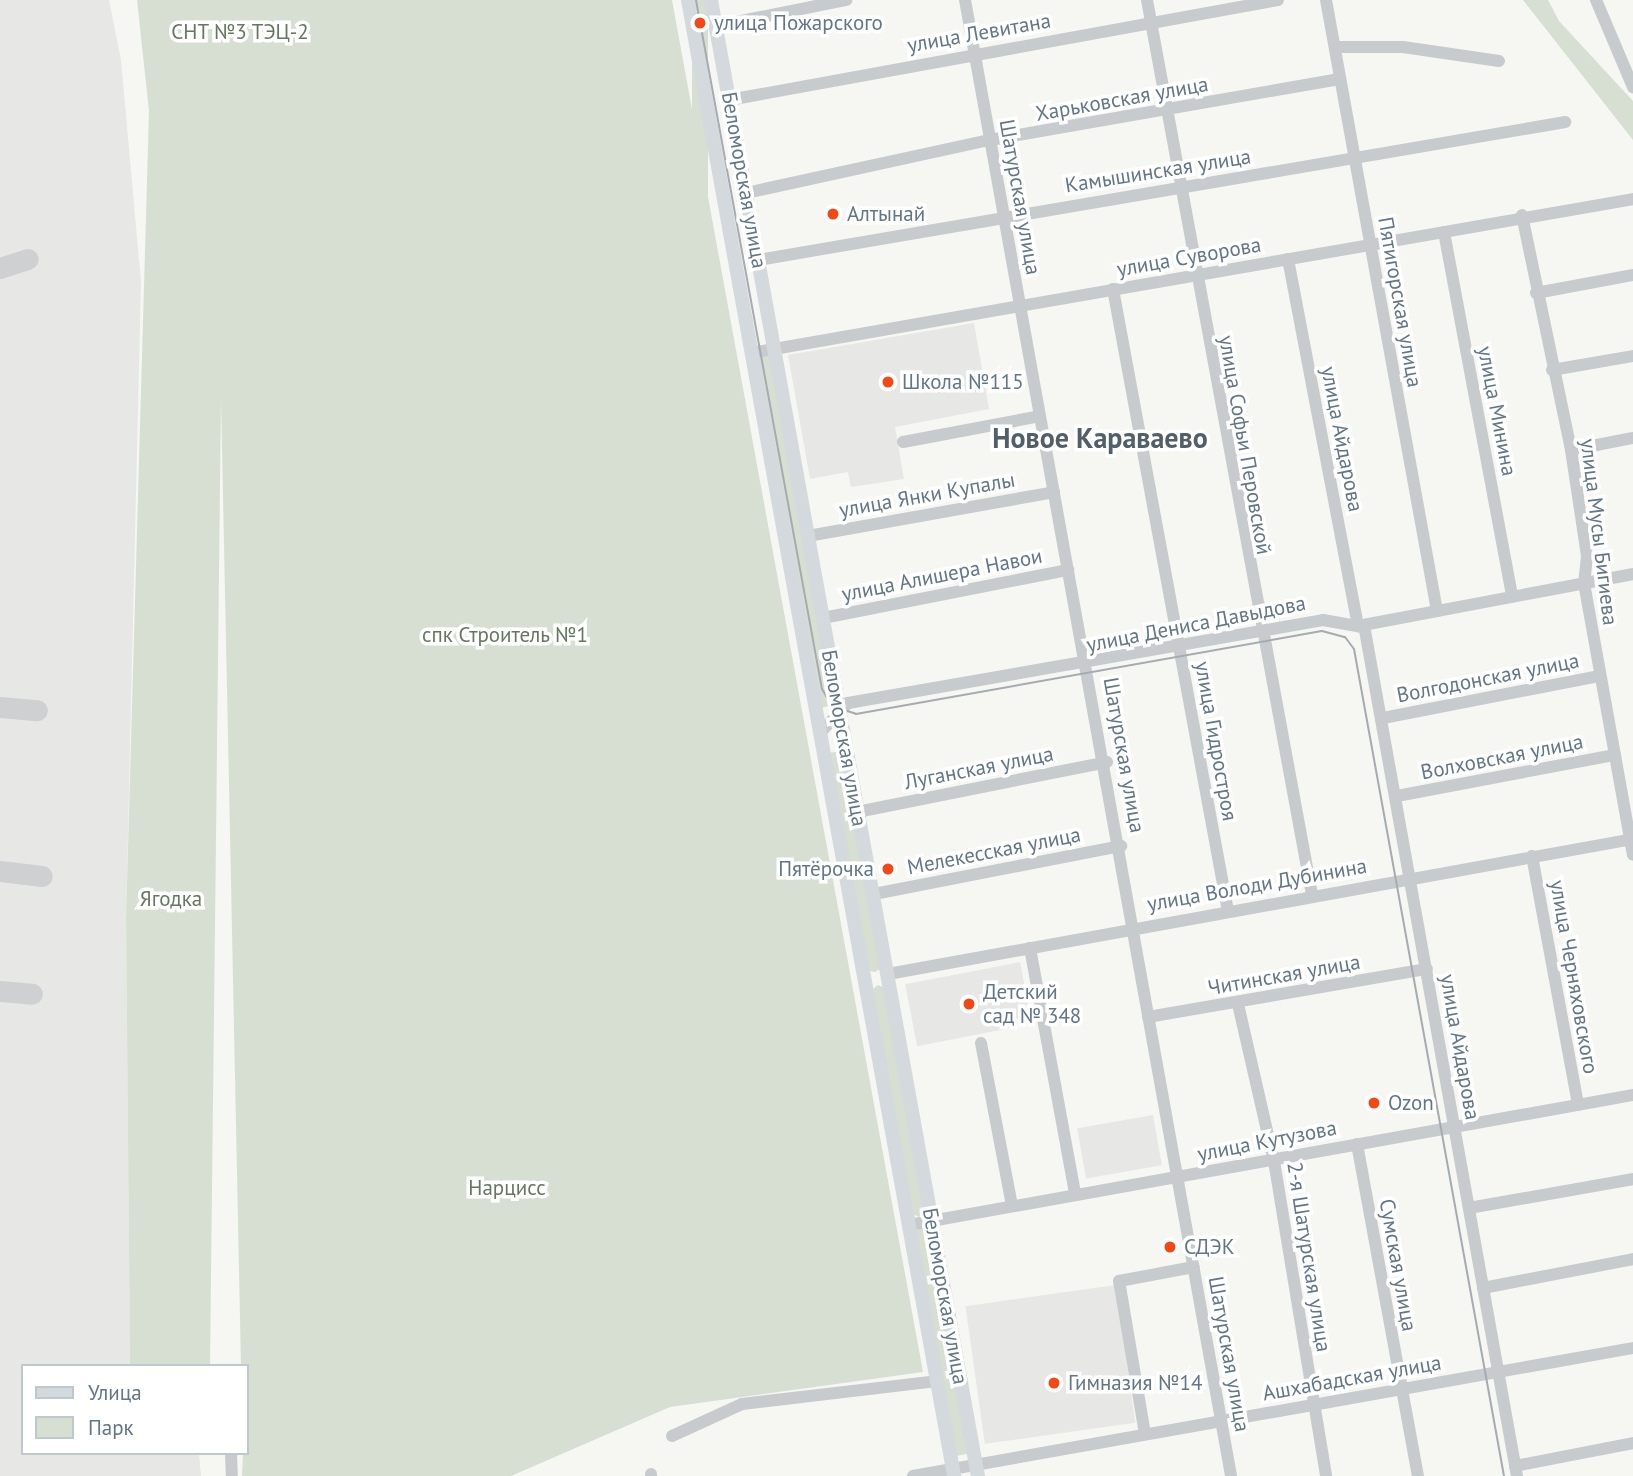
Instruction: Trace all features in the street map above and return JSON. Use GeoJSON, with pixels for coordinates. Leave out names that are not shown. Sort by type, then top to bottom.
{"type":"FeatureCollection","features":[{"type":"Feature","properties":{"kind":"main road","name":"Беломорская улица"},"geometry":{"type":"LineString","coordinates":[[688,0],[954,1472]]}},
{"type":"Feature","properties":{"kind":"main road","name":"Беломорская улица"},"geometry":{"type":"LineString","coordinates":[[711,0],[977,1470]]}},
{"type":"Feature","properties":{"kind":"main road"},"geometry":{"type":"LineString","coordinates":[[865,979],[888,974]]}},
{"type":"Feature","properties":{"kind":"street"},"geometry":{"type":"LineString","coordinates":[[716,26],[846,0]]}},
{"type":"Feature","properties":{"kind":"street","name":"Шатурская улица"},"geometry":{"type":"LineString","coordinates":[[965,0],[1068,570],[1107,762],[1131,928],[1231,1476]]}},
{"type":"Feature","properties":{"kind":"street","name":"улица Софьи Перовской"},"geometry":{"type":"LineString","coordinates":[[1147,0],[1259,634],[1312,895]]}},
{"type":"Feature","properties":{"kind":"street","name":"улица Левитана"},"geometry":{"type":"LineString","coordinates":[[729,100],[975,53],[1278,0]]}},
{"type":"Feature","properties":{"kind":"street","name":"Пятигорская улица"},"geometry":{"type":"LineString","coordinates":[[1326,0],[1437,611]]}},
{"type":"Feature","properties":{"kind":"street"},"geometry":{"type":"LineString","coordinates":[[1596,0],[1633,87]]}},
{"type":"Feature","properties":{"kind":"street"},"geometry":{"type":"LineString","coordinates":[[1335,47],[1402,47],[1499,61]]}},
{"type":"Feature","properties":{"kind":"street","name":"Харьковская улица"},"geometry":{"type":"LineString","coordinates":[[746,193],[990,140],[1167,112],[1340,79]]}},
{"type":"Feature","properties":{"kind":"street","name":"Камышинская улица"},"geometry":{"type":"LineString","coordinates":[[758,260],[1004,215],[1355,160],[1565,122]]}},
{"type":"Feature","properties":{"kind":"street","name":"улица Суворова"},"geometry":{"type":"LineString","coordinates":[[751,353],[1020,303],[1444,232],[1522,215],[1633,199]]}},
{"type":"Feature","properties":{"kind":"street","name":"улица Мусы Бигиева"},"geometry":{"type":"LineString","coordinates":[[1522,215],[1552,370],[1571,450],[1587,556],[1584,583],[1633,855]]}},
{"type":"Feature","properties":{"kind":"street","name":"улица Минина"},"geometry":{"type":"LineString","coordinates":[[1444,232],[1512,597]]}},
{"type":"Feature","properties":{"kind":"street","name":"улица Айдарова"},"geometry":{"type":"LineString","coordinates":[[1288,259],[1361,626],[1382,718],[1516,1471]]}},
{"type":"Feature","properties":{"kind":"street"},"geometry":{"type":"LineString","coordinates":[[1536,293],[1633,275]]}},
{"type":"Feature","properties":{"kind":"street","name":"улица Гидростроя"},"geometry":{"type":"LineString","coordinates":[[1113,289],[1228,911]]}},
{"type":"Feature","properties":{"kind":"street"},"geometry":{"type":"LineString","coordinates":[[1552,370],[1633,356]]}},
{"type":"Feature","properties":{"kind":"street"},"geometry":{"type":"LineString","coordinates":[[903,442],[1040,416]]}},
{"type":"Feature","properties":{"kind":"street"},"geometry":{"type":"LineString","coordinates":[[1571,450],[1633,438]]}},
{"type":"Feature","properties":{"kind":"street","name":"улица Янки Купалы"},"geometry":{"type":"LineString","coordinates":[[808,536],[1054,492]]}},
{"type":"Feature","properties":{"kind":"street","name":"улица Алишера Навои"},"geometry":{"type":"LineString","coordinates":[[823,618],[1068,570]]}},
{"type":"Feature","properties":{"kind":"street","name":"улица Дениса Давыдова"},"geometry":{"type":"LineString","coordinates":[[839,709],[1259,634],[1323,620],[1361,626],[1633,574]]}},
{"type":"Feature","properties":{"kind":"street","name":"Волгодонская улица"},"geometry":{"type":"LineString","coordinates":[[1382,718],[1600,676]]}},
{"type":"Feature","properties":{"kind":"street"},"geometry":{"type":"LineString","coordinates":[[820,733],[839,709]]}},
{"type":"Feature","properties":{"kind":"street","name":"Волховская улица"},"geometry":{"type":"LineString","coordinates":[[1396,796],[1615,755]]}},
{"type":"Feature","properties":{"kind":"street","name":"Луганская улица"},"geometry":{"type":"LineString","coordinates":[[858,812],[1107,762]]}},
{"type":"Feature","properties":{"kind":"street","name":"улица Володи Дубинина"},"geometry":{"type":"LineString","coordinates":[[888,974],[1632,839]]}},
{"type":"Feature","properties":{"kind":"street","name":"Мелекесская улица"},"geometry":{"type":"LineString","coordinates":[[874,894],[1121,846]]}},
{"type":"Feature","properties":{"kind":"street","name":"улица Черняховского"},"geometry":{"type":"LineString","coordinates":[[1532,856],[1578,1105]]}},
{"type":"Feature","properties":{"kind":"street"},"geometry":{"type":"LineString","coordinates":[[1030,948],[1075,1194]]}},
{"type":"Feature","properties":{"kind":"street","name":"Читинская улица"},"geometry":{"type":"LineString","coordinates":[[1149,1017],[1238,1004],[1427,969]]}},
{"type":"Feature","properties":{"kind":"street","name":"2-я Шатурская улица"},"geometry":{"type":"LineString","coordinates":[[1238,1004],[1274,1161],[1326,1476]]}},
{"type":"Feature","properties":{"kind":"street"},"geometry":{"type":"LineString","coordinates":[[981,1043],[1012,1206]]}},
{"type":"Feature","properties":{"kind":"street","name":"улица Кутузова"},"geometry":{"type":"LineString","coordinates":[[909,1225],[1633,1095]]}},
{"type":"Feature","properties":{"kind":"street","name":"Сумская улица"},"geometry":{"type":"LineString","coordinates":[[1357,1144],[1418,1476]]}},
{"type":"Feature","properties":{"kind":"street"},"geometry":{"type":"LineString","coordinates":[[1469,1208],[1633,1180]]}},
{"type":"Feature","properties":{"kind":"street"},"geometry":{"type":"LineString","coordinates":[[1483,1287],[1633,1259]]}},
{"type":"Feature","properties":{"kind":"street"},"geometry":{"type":"LineString","coordinates":[[1145,1434],[1119,1281],[1194,1267]]}},
{"type":"Feature","properties":{"kind":"street","name":"Ашхабадская улица"},"geometry":{"type":"LineString","coordinates":[[913,1476],[977,1470],[1145,1434],[1633,1348]]}},
{"type":"Feature","properties":{"kind":"street"},"geometry":{"type":"LineString","coordinates":[[671,1437],[742,1404],[937,1381]]}},
{"type":"Feature","properties":{"kind":"street"},"geometry":{"type":"LineString","coordinates":[[1516,1471],[1633,1443]]}},
{"type":"Feature","properties":{"kind":"street"},"geometry":{"type":"LineString","coordinates":[[231,1455],[232,1476]]}},
{"type":"Feature","properties":{"kind":"shaded area"},"geometry":{"type":"Polygon","coordinates":[[[0,0],[109,0],[121,60],[141,282],[126,917],[130,1364],[21,1364],[21,1455],[199,1455],[201,1476],[0,1476],[0,0]]]}},
{"type":"Feature","properties":{"kind":"shaded area","name":"Школа №115"},"geometry":{"type":"Polygon","coordinates":[[[974,323],[989,409],[895,427],[904,479],[851,487],[848,472],[810,479],[788,355],[974,323]]]}},
{"type":"Feature","properties":{"kind":"shaded area","name":"Детский сад № 348"},"geometry":{"type":"Polygon","coordinates":[[[1020,962],[1032,1024],[917,1046],[905,984],[1020,962]]]}},
{"type":"Feature","properties":{"kind":"shaded area"},"geometry":{"type":"Polygon","coordinates":[[[1153,1115],[1162,1165],[1086,1179],[1077,1128],[1153,1115]]]}},
{"type":"Feature","properties":{"kind":"shaded area","name":"Гимназия №14"},"geometry":{"type":"Polygon","coordinates":[[[1116,1285],[1135,1423],[985,1444],[965,1306],[1116,1285]]]}},
{"type":"Feature","properties":{"kind":"green space"},"geometry":{"type":"Polygon","coordinates":[[[137,0],[672,0],[923,1372],[670,1407],[511,1476],[242,1476],[243,1455],[248,1455],[248,1364],[241,1364],[221,399],[210,1364],[130,1364],[126,917],[149,111],[137,0]]]}},
{"type":"Feature","properties":{"kind":"green space"},"geometry":{"type":"Polygon","coordinates":[[[692,0],[708,0],[708,352],[692,352],[692,0]]]}},
{"type":"Feature","properties":{"kind":"green space"},"geometry":{"type":"Polygon","coordinates":[[[1523,0],[1548,0],[1559,21],[1633,101],[1633,140],[1523,0]]]}},
{"type":"Feature","properties":{"kind":"green space"},"geometry":{"type":"Polygon","coordinates":[[[771,353],[833,706],[819,708],[757,355],[771,353]]]}},
{"type":"Feature","properties":{"kind":"green space"},"geometry":{"type":"Polygon","coordinates":[[[841,751],[880,969],[875,972],[870,971],[828,753],[841,751]]]}},
{"type":"Feature","properties":{"kind":"green space"},"geometry":{"type":"Polygon","coordinates":[[[878,985],[885,988],[925,1213],[919,1217],[912,1214],[873,989],[878,985]]]}},
{"type":"Feature","properties":{"kind":"green space"},"geometry":{"type":"Polygon","coordinates":[[[921,1226],[928,1230],[971,1453],[956,1456],[915,1232],[921,1226]]]}},
{"type":"Feature","properties":{"kind":"taxiway"},"geometry":{"type":"LineString","coordinates":[[0,268],[28,259]]}},
{"type":"Feature","properties":{"kind":"taxiway"},"geometry":{"type":"LineString","coordinates":[[0,707],[37,710]]}},
{"type":"Feature","properties":{"kind":"taxiway"},"geometry":{"type":"LineString","coordinates":[[0,871],[42,876]]}},
{"type":"Feature","properties":{"kind":"taxiway"},"geometry":{"type":"LineString","coordinates":[[0,991],[32,994]]}},
{"type":"Feature","properties":{"kind":"tram line"},"geometry":{"type":"LineString","coordinates":[[696,0],[822,689],[832,706],[856,714],[1322,631],[1345,637],[1354,649],[1504,1476]]}},
{"type":"Feature","properties":{"kind":"place","name":"улица Пожарского"},"geometry":{"type":"Point","coordinates":[700,23]}},
{"type":"Feature","properties":{"kind":"place","name":"Алтынай"},"geometry":{"type":"Point","coordinates":[833,214]}},
{"type":"Feature","properties":{"kind":"place","name":"Школа №115"},"geometry":{"type":"Point","coordinates":[888,382]}},
{"type":"Feature","properties":{"kind":"place","name":"Пятёрочка"},"geometry":{"type":"Point","coordinates":[888,869]}},
{"type":"Feature","properties":{"kind":"place","name":"Детский сад № 348"},"geometry":{"type":"Point","coordinates":[969,1004]}},
{"type":"Feature","properties":{"kind":"place","name":"Ozon"},"geometry":{"type":"Point","coordinates":[1374,1103]}},
{"type":"Feature","properties":{"kind":"place","name":"СДЭК"},"geometry":{"type":"Point","coordinates":[1170,1247]}},
{"type":"Feature","properties":{"kind":"place","name":"Гимназия №14"},"geometry":{"type":"Point","coordinates":[1054,1383]}},
{"type":"Feature","properties":{"kind":"district","name":"Новое Караваево"},"geometry":{"type":"Point","coordinates":[1100,438]}},
{"type":"Feature","properties":{"kind":"park label","name":"СНТ №3 ТЭЦ-2"},"geometry":{"type":"Point","coordinates":[240,32]}},
{"type":"Feature","properties":{"kind":"park label","name":"спк Строитель №1"},"geometry":{"type":"Point","coordinates":[505,635]}},
{"type":"Feature","properties":{"kind":"park label","name":"Ягодка"},"geometry":{"type":"Point","coordinates":[171,899]}},
{"type":"Feature","properties":{"kind":"park label","name":"Нарцисс"},"geometry":{"type":"Point","coordinates":[507,1188]}}]}
